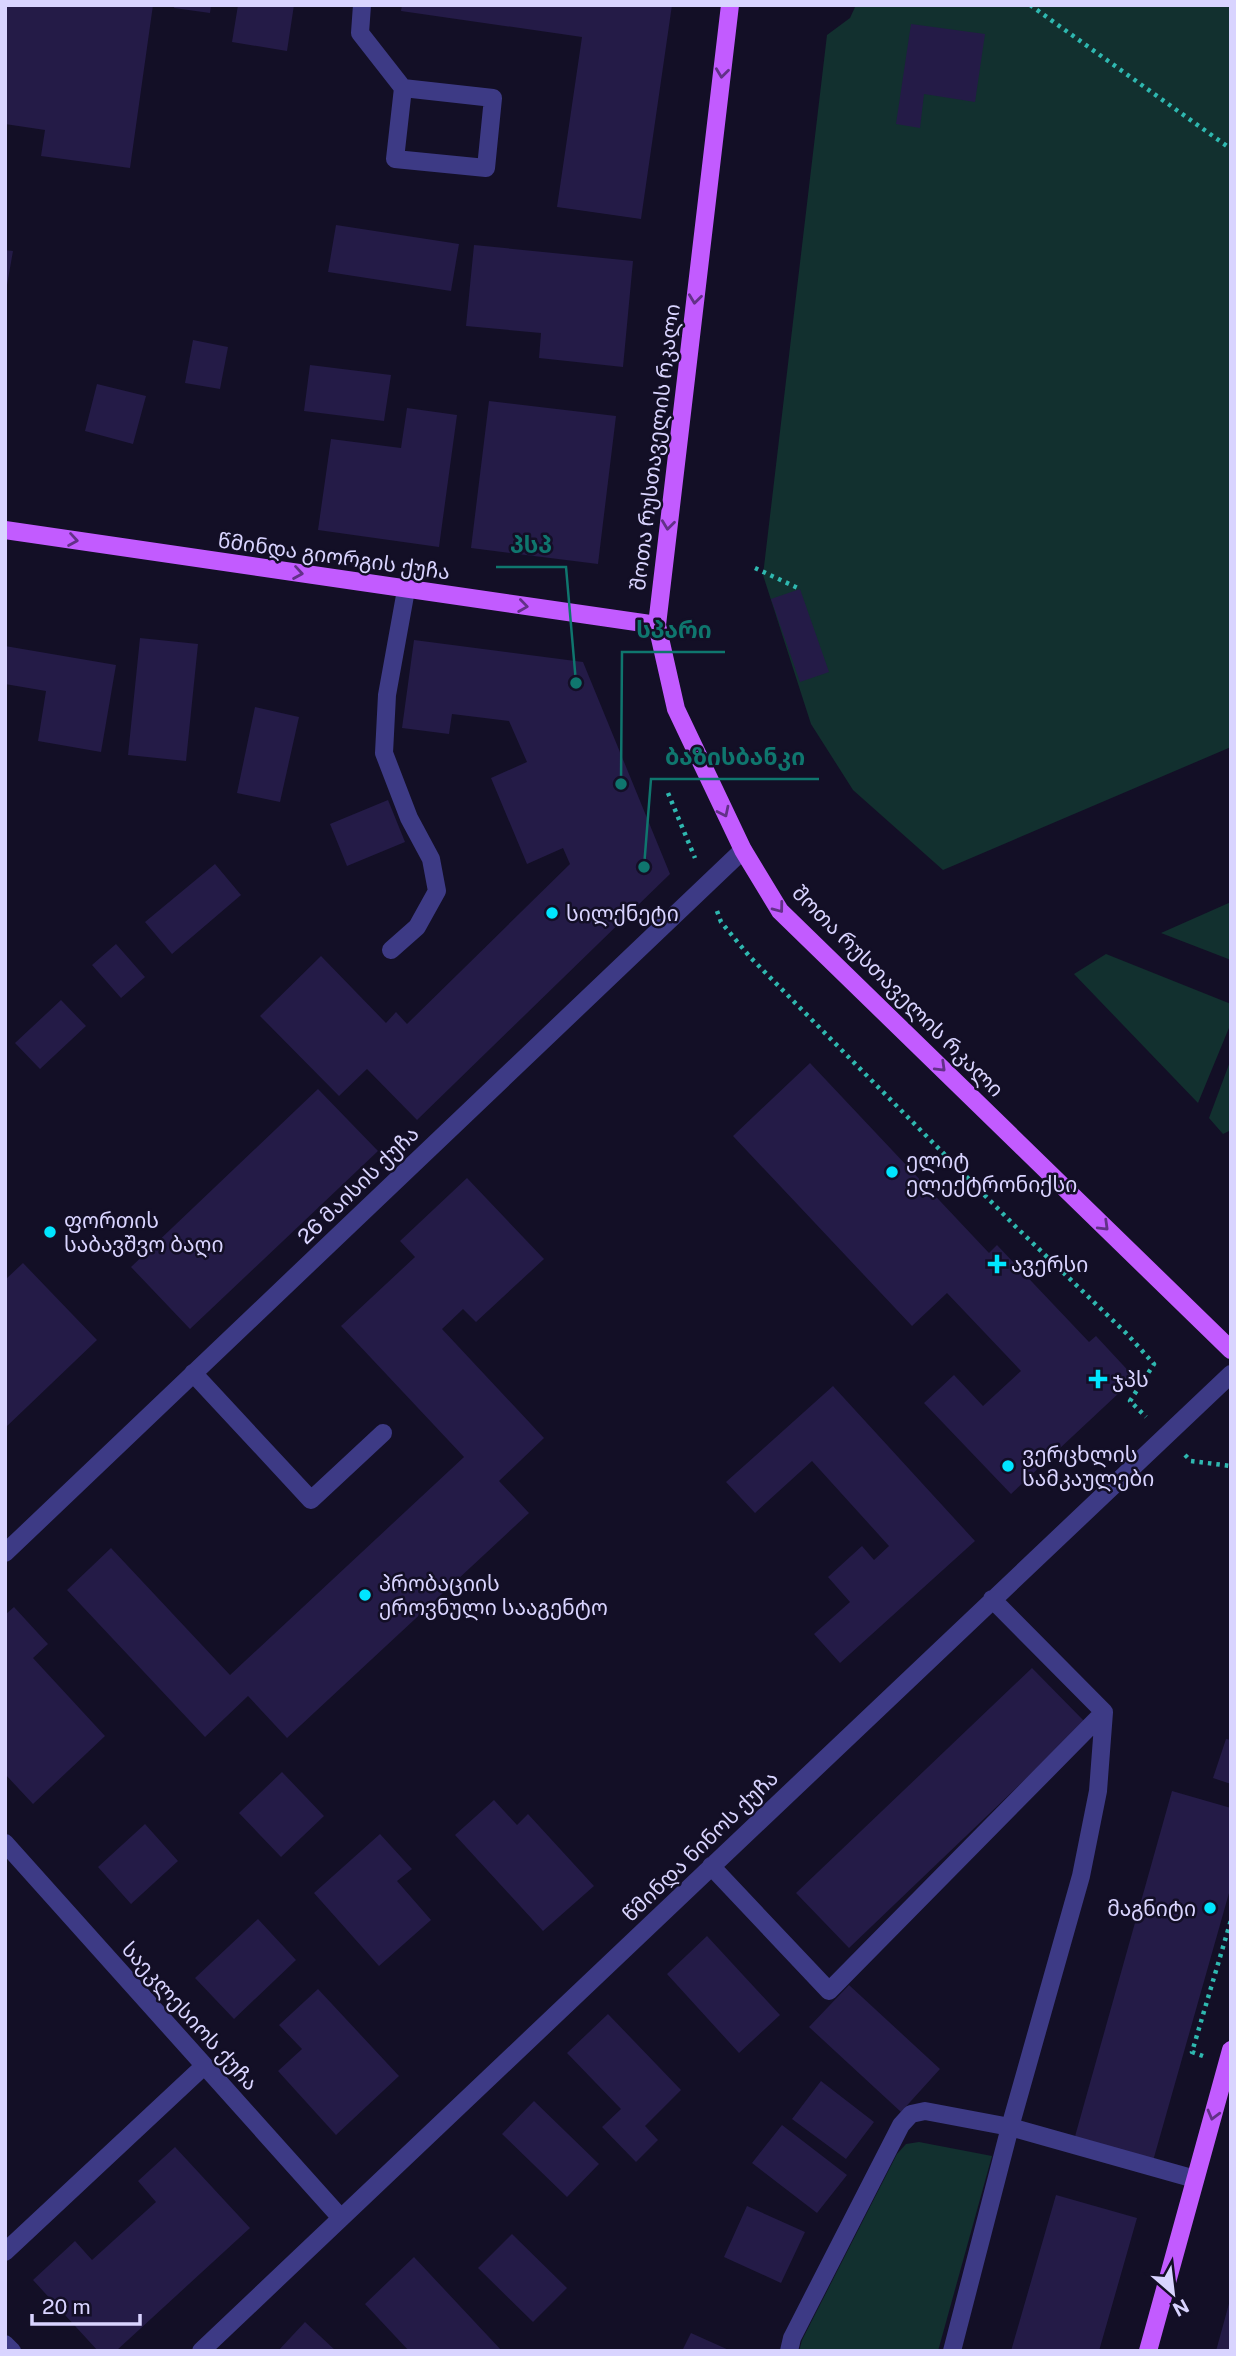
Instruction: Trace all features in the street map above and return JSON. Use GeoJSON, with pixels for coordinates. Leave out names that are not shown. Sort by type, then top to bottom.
{"type":"FeatureCollection","features":[{"type":"Feature","properties":{"kind":"main road","name":"შოთა რუსთაველის რკალი"},"geometry":{"type":"LineString","coordinates":[[730,5],[657,625],[676,709],[743,850],[780,911],[1231,1350]]}},
{"type":"Feature","properties":{"kind":"main road","name":"წმინდა გიორგის ქუჩა"},"geometry":{"type":"LineString","coordinates":[[5,530],[657,625]]}},
{"type":"Feature","properties":{"kind":"main road"},"geometry":{"type":"LineString","coordinates":[[1148,2351],[1229,2057]]}},
{"type":"Feature","properties":{"kind":"street"},"geometry":{"type":"LineString","coordinates":[[362,5],[360,33],[403,88],[395,159],[486,168],[493,98],[403,88]]}},
{"type":"Feature","properties":{"kind":"street"},"geometry":{"type":"LineString","coordinates":[[391,950],[417,927],[437,891],[431,859],[409,818],[384,753],[387,695],[406,590]]}},
{"type":"Feature","properties":{"kind":"street","name":"26 მაისის ქუჩა"},"geometry":{"type":"LineString","coordinates":[[5,1553],[743,850]]}},
{"type":"Feature","properties":{"kind":"street"},"geometry":{"type":"LineString","coordinates":[[193,1373],[311,1500],[383,1433]]}},
{"type":"Feature","properties":{"kind":"street","name":"წმინდა ნინოს ქუჩა"},"geometry":{"type":"LineString","coordinates":[[201,2351],[1231,1374]]}},
{"type":"Feature","properties":{"kind":"street"},"geometry":{"type":"LineString","coordinates":[[952,2351],[1010,2127],[1081,1876],[1098,1791],[1104,1712],[992,1599]]}},
{"type":"Feature","properties":{"kind":"street"},"geometry":{"type":"LineString","coordinates":[[711,1866],[829,1991],[1104,1712]]}},
{"type":"Feature","properties":{"kind":"street","name":"საეკლესიოს ქუჩა"},"geometry":{"type":"LineString","coordinates":[[5,1843],[341,2218]]}},
{"type":"Feature","properties":{"kind":"street"},"geometry":{"type":"LineString","coordinates":[[5,2252],[204,2066]]}},
{"type":"Feature","properties":{"kind":"street"},"geometry":{"type":"LineString","coordinates":[[789,2351],[792,2338],[901,2125],[911,2114],[925,2111],[1010,2127],[1195,2179]]}},
{"type":"Feature","properties":{"kind":"street"},"geometry":{"type":"LineString","coordinates":[[5,2344],[12,2351]]}},
{"type":"Feature","properties":{"kind":"path"},"geometry":{"type":"LineString","coordinates":[[1030,5],[1231,149]]}},
{"type":"Feature","properties":{"kind":"path"},"geometry":{"type":"LineString","coordinates":[[755,568],[800,589]]}},
{"type":"Feature","properties":{"kind":"path"},"geometry":{"type":"LineString","coordinates":[[668,793],[721,922],[750,957],[1154,1364],[1130,1401],[1191,1461],[1231,1466]]}},
{"type":"Feature","properties":{"kind":"path"},"geometry":{"type":"LineString","coordinates":[[1229,2057],[1192,2052],[1231,1920]]}},
{"type":"Feature","properties":{"kind":"green space"},"geometry":{"type":"Polygon","coordinates":[[[856,5],[1231,5],[1231,747],[943,870],[853,790],[811,724],[763,575],[827,35],[850,18],[856,5]]]}},
{"type":"Feature","properties":{"kind":"green space"},"geometry":{"type":"Polygon","coordinates":[[[1231,902],[1231,960],[1161,933],[1231,902]]]}},
{"type":"Feature","properties":{"kind":"green space"},"geometry":{"type":"Polygon","coordinates":[[[1106,954],[1231,1004],[1231,1023],[1198,1103],[1074,974],[1106,954]]]}},
{"type":"Feature","properties":{"kind":"green space"},"geometry":{"type":"Polygon","coordinates":[[[1231,1059],[1231,1130],[1223,1134],[1209,1118],[1231,1059]]]}},
{"type":"Feature","properties":{"kind":"green space"},"geometry":{"type":"Polygon","coordinates":[[[919,2142],[992,2156],[938,2351],[799,2351],[802,2340],[897,2154],[906,2144],[919,2142]]]}},
{"type":"Feature","properties":{"kind":"building"},"geometry":{"type":"Polygon","coordinates":[[[5,5],[153,5],[130,168],[41,156],[45,130],[5,124],[5,5]]]}},
{"type":"Feature","properties":{"kind":"building"},"geometry":{"type":"Polygon","coordinates":[[[175,5],[211,5],[210,13],[174,8],[175,5]]]}},
{"type":"Feature","properties":{"kind":"building"},"geometry":{"type":"Polygon","coordinates":[[[238,5],[294,5],[287,51],[232,42],[238,5]]]}},
{"type":"Feature","properties":{"kind":"building"},"geometry":{"type":"Polygon","coordinates":[[[402,5],[672,5],[641,219],[557,207],[582,37],[401,11],[402,5]]]}},
{"type":"Feature","properties":{"kind":"building"},"geometry":{"type":"Polygon","coordinates":[[[911,24],[985,34],[975,102],[924,94],[920,128],[896,124],[911,24]]]}},
{"type":"Feature","properties":{"kind":"building"},"geometry":{"type":"Polygon","coordinates":[[[336,225],[459,244],[451,291],[328,272],[336,225]]]}},
{"type":"Feature","properties":{"kind":"building"},"geometry":{"type":"Polygon","coordinates":[[[474,245],[633,261],[623,367],[539,358],[541,333],[466,326],[474,245]]]}},
{"type":"Feature","properties":{"kind":"building"},"geometry":{"type":"Polygon","coordinates":[[[5,250],[13,251],[7,285],[5,285],[5,250]]]}},
{"type":"Feature","properties":{"kind":"building"},"geometry":{"type":"Polygon","coordinates":[[[193,340],[228,347],[220,389],[185,383],[193,340]]]}},
{"type":"Feature","properties":{"kind":"building"},"geometry":{"type":"Polygon","coordinates":[[[310,365],[391,375],[384,421],[304,411],[310,365]]]}},
{"type":"Feature","properties":{"kind":"building"},"geometry":{"type":"Polygon","coordinates":[[[97,384],[146,396],[133,444],[85,431],[97,384]]]}},
{"type":"Feature","properties":{"kind":"building"},"geometry":{"type":"Polygon","coordinates":[[[489,401],[616,416],[598,564],[471,548],[489,401]]]}},
{"type":"Feature","properties":{"kind":"building"},"geometry":{"type":"Polygon","coordinates":[[[407,408],[457,415],[439,547],[318,530],[331,439],[401,448],[407,408]]]}},
{"type":"Feature","properties":{"kind":"building"},"geometry":{"type":"Polygon","coordinates":[[[800,589],[829,672],[800,682],[771,599],[800,589]]]}},
{"type":"Feature","properties":{"kind":"building"},"geometry":{"type":"Polygon","coordinates":[[[140,638],[198,644],[186,761],[128,755],[140,638]]]}},
{"type":"Feature","properties":{"kind":"building"},"geometry":{"type":"Polygon","coordinates":[[[414,640],[583,662],[670,874],[417,1120],[367,1069],[339,1096],[260,1016],[321,956],[386,1023],[396,1012],[407,1024],[570,864],[563,848],[527,864],[491,778],[527,762],[509,721],[452,714],[449,734],[402,728],[414,640]]]}},
{"type":"Feature","properties":{"kind":"building"},"geometry":{"type":"Polygon","coordinates":[[[5,646],[116,665],[101,752],[38,741],[46,691],[5,684],[5,646]]]}},
{"type":"Feature","properties":{"kind":"building"},"geometry":{"type":"Polygon","coordinates":[[[255,707],[299,717],[280,802],[237,793],[255,707]]]}},
{"type":"Feature","properties":{"kind":"building"},"geometry":{"type":"Polygon","coordinates":[[[388,800],[405,842],[347,866],[330,824],[388,800]]]}},
{"type":"Feature","properties":{"kind":"building"},"geometry":{"type":"Polygon","coordinates":[[[215,864],[241,895],[172,954],[145,922],[215,864]]]}},
{"type":"Feature","properties":{"kind":"building"},"geometry":{"type":"Polygon","coordinates":[[[116,944],[145,977],[121,998],[92,965],[116,944]]]}},
{"type":"Feature","properties":{"kind":"building"},"geometry":{"type":"Polygon","coordinates":[[[61,1000],[86,1026],[40,1069],[15,1043],[61,1000]]]}},
{"type":"Feature","properties":{"kind":"building"},"geometry":{"type":"Polygon","coordinates":[[[810,1063],[989,1253],[997,1245],[1089,1342],[1096,1336],[1135,1378],[1011,1494],[924,1403],[954,1375],[983,1406],[1021,1371],[947,1293],[912,1326],[733,1136],[810,1063]]]}},
{"type":"Feature","properties":{"kind":"building"},"geometry":{"type":"Polygon","coordinates":[[[318,1089],[378,1151],[190,1329],[131,1267],[318,1089]]]}},
{"type":"Feature","properties":{"kind":"building"},"geometry":{"type":"Polygon","coordinates":[[[467,1178],[544,1259],[476,1322],[463,1309],[442,1329],[544,1438],[499,1481],[529,1513],[287,1738],[248,1696],[205,1737],[67,1590],[111,1548],[230,1675],[464,1457],[341,1326],[415,1257],[400,1241],[467,1178]]]}},
{"type":"Feature","properties":{"kind":"building"},"geometry":{"type":"Polygon","coordinates":[[[23,1263],[97,1340],[5,1428],[5,1280],[23,1263]]]}},
{"type":"Feature","properties":{"kind":"building"},"geometry":{"type":"Polygon","coordinates":[[[833,1386],[975,1541],[840,1663],[814,1634],[850,1602],[828,1577],[862,1546],[874,1560],[889,1546],[812,1461],[755,1513],[726,1482],[833,1386]]]}},
{"type":"Feature","properties":{"kind":"building"},"geometry":{"type":"Polygon","coordinates":[[[14,1607],[48,1644],[33,1658],[105,1736],[33,1804],[5,1774],[5,1615],[14,1607]]]}},
{"type":"Feature","properties":{"kind":"building"},"geometry":{"type":"Polygon","coordinates":[[[1032,1668],[1085,1722],[849,1948],[796,1893],[1032,1668]]]}},
{"type":"Feature","properties":{"kind":"building"},"geometry":{"type":"Polygon","coordinates":[[[1226,1739],[1231,1740],[1231,1784],[1213,1778],[1226,1739]]]}},
{"type":"Feature","properties":{"kind":"building"},"geometry":{"type":"Polygon","coordinates":[[[282,1772],[324,1816],[281,1857],[239,1813],[282,1772]]]}},
{"type":"Feature","properties":{"kind":"building"},"geometry":{"type":"Polygon","coordinates":[[[1172,1791],[1231,1808],[1231,1886],[1153,2161],[1074,2140],[1172,1791]]]}},
{"type":"Feature","properties":{"kind":"building"},"geometry":{"type":"Polygon","coordinates":[[[494,1800],[517,1825],[528,1814],[594,1886],[543,1931],[455,1835],[494,1800]]]}},
{"type":"Feature","properties":{"kind":"building"},"geometry":{"type":"Polygon","coordinates":[[[145,1824],[178,1861],[131,1904],[98,1867],[145,1824]]]}},
{"type":"Feature","properties":{"kind":"building"},"geometry":{"type":"Polygon","coordinates":[[[380,1834],[412,1869],[397,1881],[431,1920],[379,1966],[314,1893],[380,1834]]]}},
{"type":"Feature","properties":{"kind":"building"},"geometry":{"type":"Polygon","coordinates":[[[258,1919],[296,1960],[234,2019],[195,1978],[258,1919]]]}},
{"type":"Feature","properties":{"kind":"building"},"geometry":{"type":"Polygon","coordinates":[[[707,1936],[780,2015],[739,2053],[667,1974],[707,1936]]]}},
{"type":"Feature","properties":{"kind":"building"},"geometry":{"type":"Polygon","coordinates":[[[849,1985],[940,2069],[901,2112],[809,2027],[849,1985]]]}},
{"type":"Feature","properties":{"kind":"building"},"geometry":{"type":"Polygon","coordinates":[[[318,1989],[399,2076],[336,2135],[278,2071],[302,2049],[279,2025],[318,1989]]]}},
{"type":"Feature","properties":{"kind":"building"},"geometry":{"type":"Polygon","coordinates":[[[608,2014],[681,2090],[645,2126],[658,2140],[636,2162],[602,2127],[621,2109],[567,2053],[608,2014]]]}},
{"type":"Feature","properties":{"kind":"building"},"geometry":{"type":"Polygon","coordinates":[[[821,2081],[874,2122],[846,2159],[792,2119],[821,2081]]]}},
{"type":"Feature","properties":{"kind":"building"},"geometry":{"type":"Polygon","coordinates":[[[534,2101],[599,2164],[567,2197],[502,2134],[534,2101]]]}},
{"type":"Feature","properties":{"kind":"building"},"geometry":{"type":"Polygon","coordinates":[[[782,2125],[847,2175],[817,2213],[752,2163],[782,2125]]]}},
{"type":"Feature","properties":{"kind":"building"},"geometry":{"type":"Polygon","coordinates":[[[175,2147],[250,2228],[116,2351],[98,2351],[33,2280],[75,2241],[92,2260],[156,2202],[138,2181],[175,2147]]]}},
{"type":"Feature","properties":{"kind":"building"},"geometry":{"type":"Polygon","coordinates":[[[1056,2195],[1137,2218],[1099,2351],[1011,2351],[1056,2195]]]}},
{"type":"Feature","properties":{"kind":"building"},"geometry":{"type":"Polygon","coordinates":[[[747,2206],[805,2232],[781,2283],[724,2257],[747,2206]]]}},
{"type":"Feature","properties":{"kind":"building"},"geometry":{"type":"Polygon","coordinates":[[[512,2234],[567,2288],[533,2322],[478,2268],[512,2234]]]}},
{"type":"Feature","properties":{"kind":"building"},"geometry":{"type":"Polygon","coordinates":[[[414,2257],[502,2351],[409,2351],[365,2304],[414,2257]]]}},
{"type":"Feature","properties":{"kind":"building"},"geometry":{"type":"Polygon","coordinates":[[[1230,2300],[1231,2351],[1216,2351],[1230,2300]]]}},
{"type":"Feature","properties":{"kind":"building"},"geometry":{"type":"Polygon","coordinates":[[[305,2322],[336,2351],[278,2351],[305,2322]]]}},
{"type":"Feature","properties":{"kind":"building"},"geometry":{"type":"Polygon","coordinates":[[[691,2333],[731,2351],[682,2351],[691,2333]]]}},
{"type":"Feature","properties":{"kind":"place","name":"პსპ"},"geometry":{"type":"Point","coordinates":[576,683]}},
{"type":"Feature","properties":{"kind":"place","name":"სპარი"},"geometry":{"type":"Point","coordinates":[621,784]}},
{"type":"Feature","properties":{"kind":"place","name":"ბაზისბანკი"},"geometry":{"type":"Point","coordinates":[644,867]}},
{"type":"Feature","properties":{"kind":"place","name":"სილქნეტი"},"geometry":{"type":"Point","coordinates":[552,913]}},
{"type":"Feature","properties":{"kind":"place","name":"ელიტ ელექტრონიქსი"},"geometry":{"type":"Point","coordinates":[892,1172]}},
{"type":"Feature","properties":{"kind":"place","name":"ფორთის საბავშვო ბაღი"},"geometry":{"type":"Point","coordinates":[50,1232]}},
{"type":"Feature","properties":{"kind":"place","name":"ავერსი"},"geometry":{"type":"Point","coordinates":[997,1264]}},
{"type":"Feature","properties":{"kind":"place","name":"ჯპს"},"geometry":{"type":"Point","coordinates":[1098,1379]}},
{"type":"Feature","properties":{"kind":"place","name":"ვერცხლის სამკაულები"},"geometry":{"type":"Point","coordinates":[1008,1466]}},
{"type":"Feature","properties":{"kind":"place","name":"პრობაციის ეროვნული სააგენტო"},"geometry":{"type":"Point","coordinates":[365,1595]}},
{"type":"Feature","properties":{"kind":"place","name":"მაგნიტი"},"geometry":{"type":"Point","coordinates":[1210,1908]}}]}
